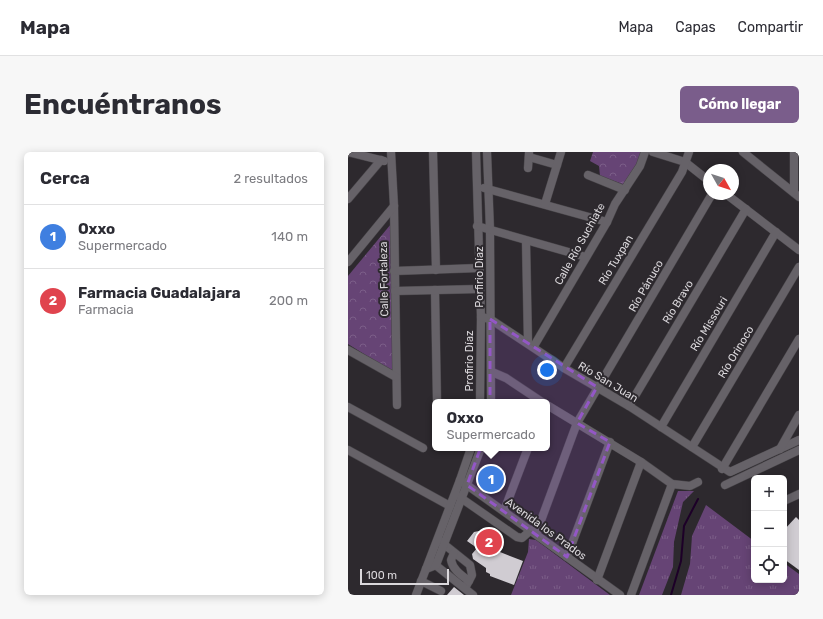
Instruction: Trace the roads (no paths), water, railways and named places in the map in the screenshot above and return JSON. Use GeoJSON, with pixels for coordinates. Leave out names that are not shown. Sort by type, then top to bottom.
{"type":"FeatureCollection","features":[{"type":"Feature","properties":{"kind":"street"},"geometry":{"type":"LineString","coordinates":[[348,152],[392,162]]}},
{"type":"Feature","properties":{"kind":"street","name":"Calle Fortaleza"},"geometry":{"type":"LineString","coordinates":[[391,152],[394,206],[397,405]]}},
{"type":"Feature","properties":{"kind":"street"},"geometry":{"type":"LineString","coordinates":[[433,152],[436,270]]}},
{"type":"Feature","properties":{"kind":"street","name":"Profirio Díaz"},"geometry":{"type":"LineString","coordinates":[[476,152],[481,317],[480,399]]}},
{"type":"Feature","properties":{"kind":"street","name":"Porfirio Díaz"},"geometry":{"type":"LineString","coordinates":[[487,152],[490,230],[491,399]]}},
{"type":"Feature","properties":{"kind":"street"},"geometry":{"type":"LineString","coordinates":[[545,204],[561,152]]}},
{"type":"Feature","properties":{"kind":"street","name":"Calle Río Suchiate"},"geometry":{"type":"LineString","coordinates":[[531,345],[607,222],[615,204],[643,160],[645,152]]}},
{"type":"Feature","properties":{"kind":"street"},"geometry":{"type":"LineString","coordinates":[[653,152],[685,162],[703,176]]}},
{"type":"Feature","properties":{"kind":"street","name":"Río Tuxpan"},"geometry":{"type":"LineString","coordinates":[[564,368],[682,172],[688,152]]}},
{"type":"Feature","properties":{"kind":"street"},"geometry":{"type":"LineString","coordinates":[[743,152],[753,156],[796,194]]}},
{"type":"Feature","properties":{"kind":"street"},"geometry":{"type":"LineString","coordinates":[[794,152],[796,194]]}},
{"type":"Feature","properties":{"kind":"street"},"geometry":{"type":"LineString","coordinates":[[528,168],[529,155],[557,165]]}},
{"type":"Feature","properties":{"kind":"street"},"geometry":{"type":"LineString","coordinates":[[348,199],[381,160]]}},
{"type":"Feature","properties":{"kind":"street"},"geometry":{"type":"LineString","coordinates":[[588,175],[625,190]]}},
{"type":"Feature","properties":{"kind":"street"},"geometry":{"type":"LineString","coordinates":[[476,186],[607,222]]}},
{"type":"Feature","properties":{"kind":"street","name":"Río Pánuco"},"geometry":{"type":"LineString","coordinates":[[534,532],[577,423],[708,200]]}},
{"type":"Feature","properties":{"kind":"street"},"geometry":{"type":"LineString","coordinates":[[734,200],[799,250]]}},
{"type":"Feature","properties":{"kind":"street"},"geometry":{"type":"LineString","coordinates":[[348,262],[394,206]]}},
{"type":"Feature","properties":{"kind":"street","name":"Río Bravo"},"geometry":{"type":"LineString","coordinates":[[629,406],[746,209]]}},
{"type":"Feature","properties":{"kind":"street"},"geometry":{"type":"LineString","coordinates":[[478,226],[586,257]]}},
{"type":"Feature","properties":{"kind":"street","name":"Río Missouri"},"geometry":{"type":"LineString","coordinates":[[661,427],[776,232]]}},
{"type":"Feature","properties":{"kind":"street"},"geometry":{"type":"LineString","coordinates":[[526,241],[531,345]]}},
{"type":"Feature","properties":{"kind":"street","name":"Río Orinoco"},"geometry":{"type":"LineString","coordinates":[[692,447],[799,267]]}},
{"type":"Feature","properties":{"kind":"street"},"geometry":{"type":"LineString","coordinates":[[394,271],[479,268]]}},
{"type":"Feature","properties":{"kind":"street"},"geometry":{"type":"LineString","coordinates":[[395,291],[479,289]]}},
{"type":"Feature","properties":{"kind":"street"},"geometry":{"type":"LineString","coordinates":[[435,290],[438,399]]}},
{"type":"Feature","properties":{"kind":"street","name":"Río San Juan"},"geometry":{"type":"LineString","coordinates":[[481,317],[490,319],[564,368],[629,406],[692,447],[726,471],[736,480]]}},
{"type":"Feature","properties":{"kind":"street"},"geometry":{"type":"LineString","coordinates":[[726,471],[799,339]]}},
{"type":"Feature","properties":{"kind":"street"},"geometry":{"type":"LineString","coordinates":[[348,350],[396,377]]}},
{"type":"Feature","properties":{"kind":"street"},"geometry":{"type":"LineString","coordinates":[[492,372],[506,378],[538,399]]}},
{"type":"Feature","properties":{"kind":"street"},"geometry":{"type":"LineString","coordinates":[[348,407],[423,448]]}},
{"type":"Feature","properties":{"kind":"street"},"geometry":{"type":"LineString","coordinates":[[550,407],[610,442],[672,484],[690,486],[698,482]]}},
{"type":"Feature","properties":{"kind":"street"},"geometry":{"type":"LineString","coordinates":[[780,449],[799,415]]}},
{"type":"Feature","properties":{"kind":"street"},"geometry":{"type":"LineString","coordinates":[[726,471],[799,440]]}},
{"type":"Feature","properties":{"kind":"street"},"geometry":{"type":"LineString","coordinates":[[566,557],[610,442]]}},
{"type":"Feature","properties":{"kind":"street"},"geometry":{"type":"LineString","coordinates":[[348,450],[450,506]]}},
{"type":"Feature","properties":{"kind":"street"},"geometry":{"type":"LineString","coordinates":[[725,485],[799,450]]}},
{"type":"Feature","properties":{"kind":"street"},"geometry":{"type":"LineString","coordinates":[[416,595],[426,570],[433,562],[444,544],[462,499],[463,483],[470,451]]}},
{"type":"Feature","properties":{"kind":"street"},"geometry":{"type":"LineString","coordinates":[[433,562],[437,538],[455,494],[463,483],[480,451]]}},
{"type":"Feature","properties":{"kind":"street"},"geometry":{"type":"LineString","coordinates":[[504,511],[527,451]]}},
{"type":"Feature","properties":{"kind":"street"},"geometry":{"type":"LineString","coordinates":[[597,580],[641,462]]}},
{"type":"Feature","properties":{"kind":"street","name":"Avenida los Prados"},"geometry":{"type":"LineString","coordinates":[[463,483],[534,532],[597,580],[620,595]]}},
{"type":"Feature","properties":{"kind":"street"},"geometry":{"type":"LineString","coordinates":[[631,595],[672,484]]}},
{"type":"Feature","properties":{"kind":"street"},"geometry":{"type":"LineString","coordinates":[[455,494],[517,537],[522,538],[534,532]]}},
{"type":"Feature","properties":{"kind":"street"},"geometry":{"type":"LineString","coordinates":[[787,500],[799,494]]}},
{"type":"Feature","properties":{"kind":"street"},"geometry":{"type":"LineString","coordinates":[[437,538],[470,565],[472,575],[465,588]]}},
{"type":"Feature","properties":{"kind":"street"},"geometry":{"type":"LineString","coordinates":[[454,552],[451,560],[455,575],[465,588],[473,595]]}},
{"type":"Feature","properties":{"kind":"street"},"geometry":{"type":"LineString","coordinates":[[433,562],[455,575],[469,580]]}},
{"type":"Feature","properties":{"kind":"street"},"geometry":{"type":"LineString","coordinates":[[422,581],[441,591]]}},
{"type":"Feature","properties":{"kind":"waterway"},"geometry":{"type":"LineString","coordinates":[[671,595],[681,561],[684,526],[698,499]]}},
{"type":"Feature","properties":{"kind":"place","name":"Oxxo"},"geometry":{"type":"Point","coordinates":[491,479]}},
{"type":"Feature","properties":{"kind":"place","name":"Farmacia Guadalajara"},"geometry":{"type":"Point","coordinates":[489,542]}}]}
